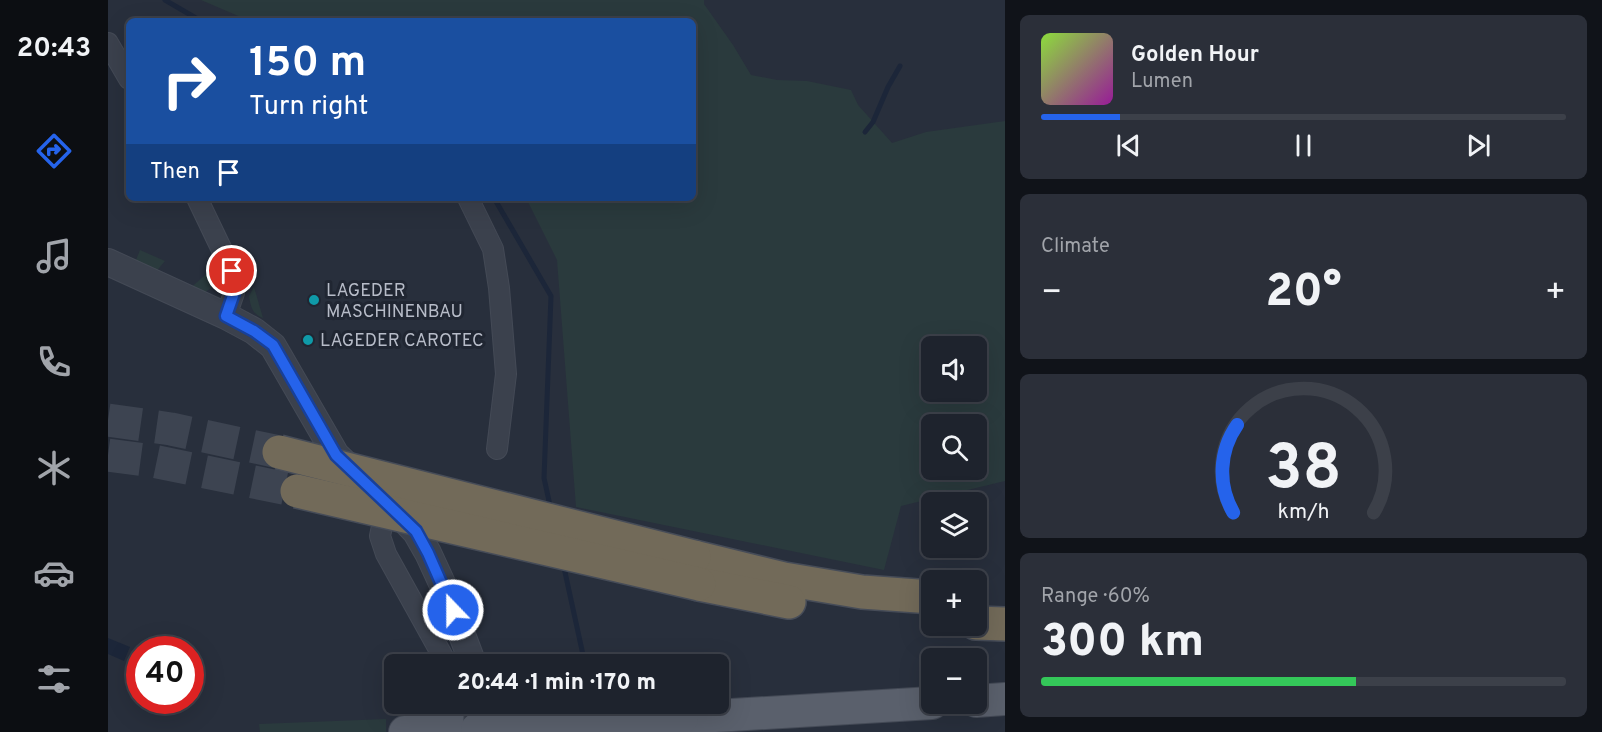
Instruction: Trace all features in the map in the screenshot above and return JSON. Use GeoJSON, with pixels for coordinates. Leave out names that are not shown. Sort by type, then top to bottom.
{"type":"FeatureCollection","features":[{"type":"Feature","properties":{"kind":"highway"},"geometry":{"type":"LineString","coordinates":[[279,452],[697,570],[778,600],[921,618]]}},
{"type":"Feature","properties":{"kind":"highway"},"geometry":{"type":"LineString","coordinates":[[297,491],[697,570],[795,580],[862,592],[921,596]]}},
{"type":"Feature","properties":{"kind":"highway"},"geometry":{"type":"LineString","coordinates":[[987,600],[1005,601]]}},
{"type":"Feature","properties":{"kind":"highway"},"geometry":{"type":"LineString","coordinates":[[987,623],[1005,624]]}},
{"type":"Feature","properties":{"kind":"main road"},"geometry":{"type":"LineString","coordinates":[[987,700],[1005,699]]}},
{"type":"Feature","properties":{"kind":"main road"},"geometry":{"type":"LineString","coordinates":[[405,732],[477,717],[539,728],[921,704]]}},
{"type":"Feature","properties":{"kind":"street"},"geometry":{"type":"LineString","coordinates":[[108,43],[126,74]]}},
{"type":"Feature","properties":{"kind":"street"},"geometry":{"type":"LineString","coordinates":[[198,201],[232,271],[234,293],[226,316]]}},
{"type":"Feature","properties":{"kind":"street"},"geometry":{"type":"LineString","coordinates":[[469,201],[493,249],[499,288],[506,374],[498,449]]}},
{"type":"Feature","properties":{"kind":"street"},"geometry":{"type":"LineString","coordinates":[[108,262],[226,316],[254,331],[273,345],[336,455],[416,531],[446,592],[469,654]]}},
{"type":"Feature","properties":{"kind":"street"},"geometry":{"type":"LineString","coordinates":[[387,502],[380,536],[386,554],[441,654]]}},
{"type":"Feature","properties":{"kind":"shaded area"},"geometry":{"type":"Polygon","coordinates":[[[201,0],[704,0],[704,4],[751,75],[777,80],[807,81],[851,90],[858,105],[892,143],[926,132],[1005,121],[1005,481],[959,492],[921,492],[921,501],[901,506],[884,570],[576,507],[557,260],[528,201],[696,201],[696,18],[243,18],[201,0]]]}},
{"type":"Feature","properties":{"kind":"shaded area"},"geometry":{"type":"Polygon","coordinates":[[[140,250],[165,261],[154,274],[134,265],[140,250]]]}},
{"type":"Feature","properties":{"kind":"shaded area"},"geometry":{"type":"Polygon","coordinates":[[[218,264],[224,279],[201,295],[188,290],[218,264]]]}},
{"type":"Feature","properties":{"kind":"shaded area"},"geometry":{"type":"Polygon","coordinates":[[[254,287],[263,318],[251,307],[249,296],[254,287]]]}},
{"type":"Feature","properties":{"kind":"shaded area"},"geometry":{"type":"Polygon","coordinates":[[[386,719],[386,732],[260,732],[259,724],[386,719]]]}},
{"type":"Feature","properties":{"kind":"water"},"geometry":{"type":"Polygon","coordinates":[[[108,638],[126,645],[124,661],[108,654],[108,638]]]}},
{"type":"Feature","properties":{"kind":"waterway"},"geometry":{"type":"LineString","coordinates":[[165,0],[196,18]]}},
{"type":"Feature","properties":{"kind":"waterway"},"geometry":{"type":"LineString","coordinates":[[865,132],[873,122],[900,66]]}},
{"type":"Feature","properties":{"kind":"waterway"},"geometry":{"type":"LineString","coordinates":[[496,201],[551,296],[544,478],[551,510]]}},
{"type":"Feature","properties":{"kind":"waterway"},"geometry":{"type":"LineString","coordinates":[[563,563],[583,654]]}},
{"type":"Feature","properties":{"kind":"tunnel"},"geometry":{"type":"LineString","coordinates":[[108,420],[171,429],[279,452]]}},
{"type":"Feature","properties":{"kind":"tunnel"},"geometry":{"type":"LineString","coordinates":[[108,455],[153,461],[297,491]]}},
{"type":"Feature","properties":{"kind":"place","name":"LAGEDER MASCHINENBAU"},"geometry":{"type":"Point","coordinates":[314,300]}},
{"type":"Feature","properties":{"kind":"place","name":"LAGEDER CAROTEC"},"geometry":{"type":"Point","coordinates":[308,340]}},
{"type":"Feature","properties":{"kind":"route"},"geometry":{"type":"LineString","coordinates":[[232,271],[235,282],[234,293],[226,316],[254,331],[273,345],[336,455],[416,531],[453,610]]}}]}
